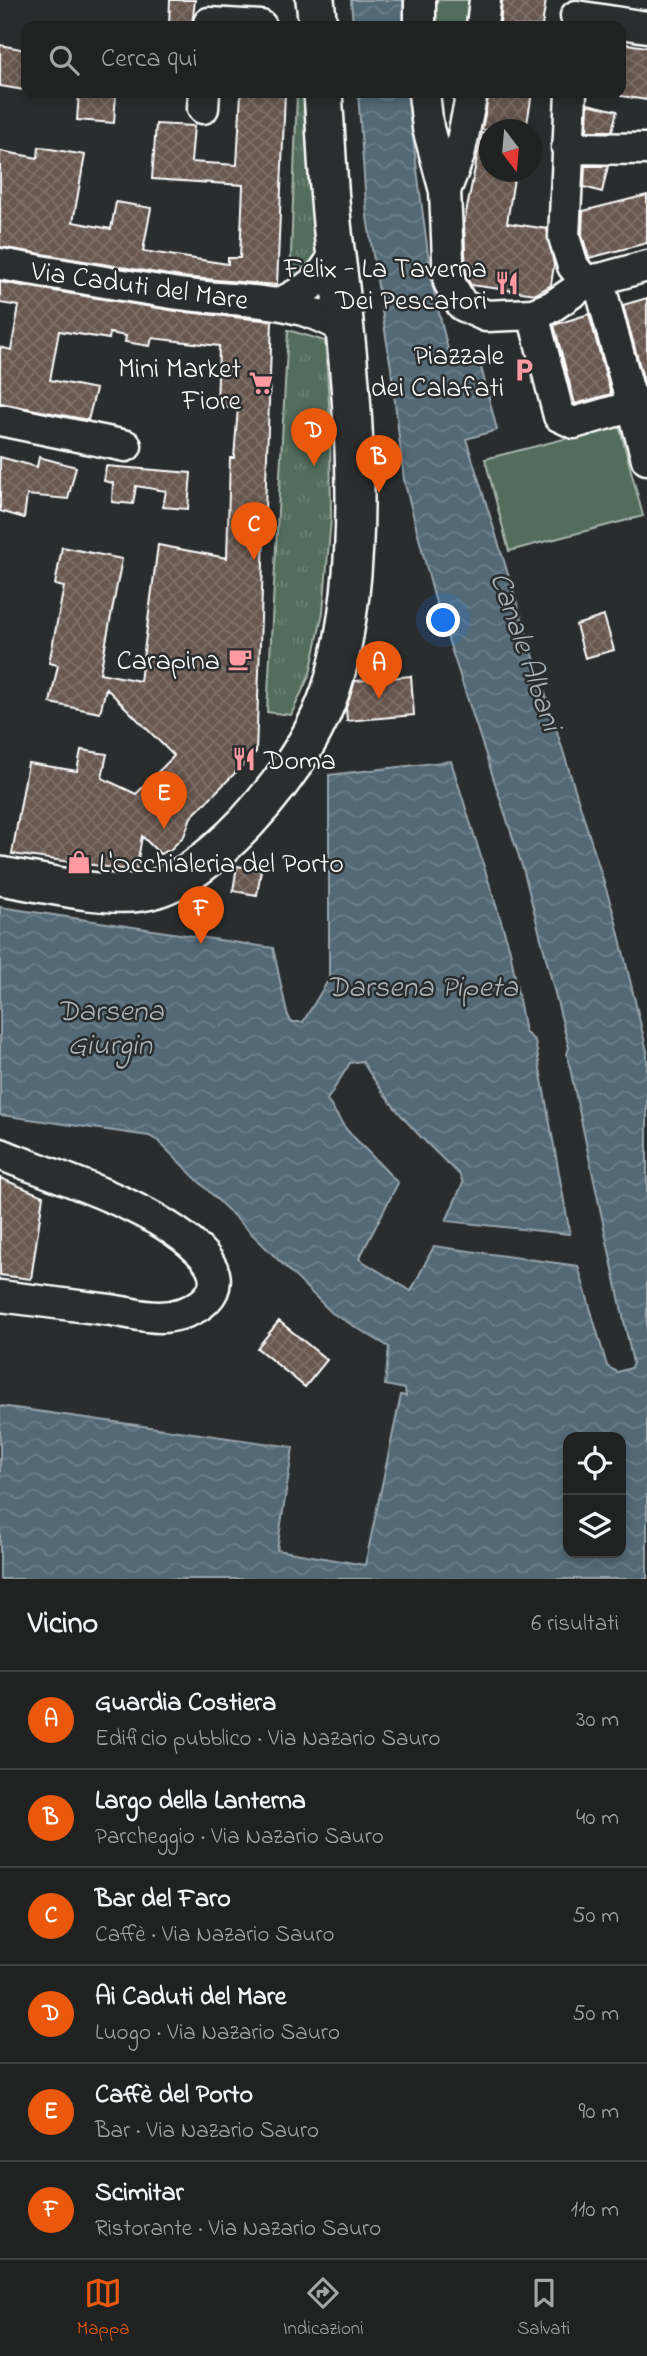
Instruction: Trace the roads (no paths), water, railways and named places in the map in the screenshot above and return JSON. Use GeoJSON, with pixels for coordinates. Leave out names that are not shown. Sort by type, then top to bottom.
{"type":"FeatureCollection","features":[{"type":"Feature","properties":{"kind":"street"},"geometry":{"type":"LineString","coordinates":[[314,0],[317,21]]}},
{"type":"Feature","properties":{"kind":"street"},"geometry":{"type":"LineString","coordinates":[[420,0],[421,21]]}},
{"type":"Feature","properties":{"kind":"street"},"geometry":{"type":"LineString","coordinates":[[483,21],[485,0]]}},
{"type":"Feature","properties":{"kind":"street"},"geometry":{"type":"LineString","coordinates":[[577,14],[615,21]]}},
{"type":"Feature","properties":{"kind":"street"},"geometry":{"type":"LineString","coordinates":[[626,23],[647,27]]}},
{"type":"Feature","properties":{"kind":"street"},"geometry":{"type":"LineString","coordinates":[[0,876],[121,893],[163,886],[207,858],[272,796],[305,745],[334,679],[349,614],[354,553],[351,416],[323,98]]}},
{"type":"Feature","properties":{"kind":"street"},"geometry":{"type":"LineString","coordinates":[[425,98],[428,128],[445,191],[449,282],[461,305],[486,316],[533,314],[551,307],[592,281],[647,266]]}},
{"type":"Feature","properties":{"kind":"street"},"geometry":{"type":"LineString","coordinates":[[445,191],[459,155],[471,98]]}},
{"type":"Feature","properties":{"kind":"street"},"geometry":{"type":"LineString","coordinates":[[571,98],[564,237],[573,266],[592,281],[640,404],[647,459]]}},
{"type":"Feature","properties":{"kind":"street"},"geometry":{"type":"LineString","coordinates":[[567,148],[647,149]]}},
{"type":"Feature","properties":{"kind":"street","name":"Via Caduti del Mare"},"geometry":{"type":"LineString","coordinates":[[280,303],[304,292],[323,277],[335,254]]}},
{"type":"Feature","properties":{"kind":"street","name":"Via Caduti del Mare"},"geometry":{"type":"LineString","coordinates":[[0,264],[181,294],[280,303],[327,318],[344,329]]}},
{"type":"Feature","properties":{"kind":"street"},"geometry":{"type":"LineString","coordinates":[[533,314],[559,416],[574,422],[640,404]]}},
{"type":"Feature","properties":{"kind":"street"},"geometry":{"type":"LineString","coordinates":[[0,420],[126,446]]}},
{"type":"Feature","properties":{"kind":"street"},"geometry":{"type":"LineString","coordinates":[[0,1154],[130,1206],[184,1239],[205,1257],[214,1276],[212,1294],[200,1307],[159,1317],[0,1296]]}},
{"type":"Feature","properties":{"kind":"water"},"geometry":{"type":"Polygon","coordinates":[[[351,0],[403,0],[404,21],[353,21],[351,0]]]}},
{"type":"Feature","properties":{"kind":"water"},"geometry":{"type":"Polygon","coordinates":[[[358,98],[408,98],[432,284],[452,366],[479,359],[497,430],[466,439],[615,918],[647,1051],[647,1579],[0,1579],[0,1406],[293,1447],[277,1550],[365,1565],[401,1395],[406,1396],[405,1389],[385,1385],[389,1347],[332,1313],[158,1141],[149,1136],[0,1115],[0,907],[273,948],[287,1013],[291,1022],[303,1022],[329,979],[329,775],[451,761],[510,950],[525,1032],[535,1041],[570,1234],[446,1221],[463,1183],[460,1175],[407,1122],[362,1061],[350,1063],[327,1100],[346,1129],[398,1183],[359,1259],[411,1291],[434,1246],[578,1266],[607,1366],[617,1372],[631,1368],[633,1363],[567,1054],[569,1048],[524,872],[434,596],[404,480],[391,368],[367,217],[358,98]]]}},
{"type":"Feature","properties":{"kind":"place","name":"Felix - La Taverna Dei Pescatori"},"geometry":{"type":"Point","coordinates":[507,283]}},
{"type":"Feature","properties":{"kind":"place","name":"Piazzale dei Calafati"},"geometry":{"type":"Point","coordinates":[524,370]}},
{"type":"Feature","properties":{"kind":"place","name":"Mini Market Fiore"},"geometry":{"type":"Point","coordinates":[261,383]}},
{"type":"Feature","properties":{"kind":"place","name":"Ai Caduti del Mare"},"geometry":{"type":"Point","coordinates":[314,466]}},
{"type":"Feature","properties":{"kind":"place","name":"Largo della Lanterna"},"geometry":{"type":"Point","coordinates":[379,493]}},
{"type":"Feature","properties":{"kind":"place","name":"Bar del Faro"},"geometry":{"type":"Point","coordinates":[254,560]}},
{"type":"Feature","properties":{"kind":"place","name":"Carapina"},"geometry":{"type":"Point","coordinates":[240,659]}},
{"type":"Feature","properties":{"kind":"place","name":"Guardia Costiera"},"geometry":{"type":"Point","coordinates":[379,699]}},
{"type":"Feature","properties":{"kind":"place","name":"Doma"},"geometry":{"type":"Point","coordinates":[244,759]}},
{"type":"Feature","properties":{"kind":"place","name":"Caffè del Porto"},"geometry":{"type":"Point","coordinates":[164,829]}},
{"type":"Feature","properties":{"kind":"place","name":"L'Occhialeria del Porto"},"geometry":{"type":"Point","coordinates":[79,862]}},
{"type":"Feature","properties":{"kind":"place","name":"Scimitar"},"geometry":{"type":"Point","coordinates":[201,944]}},
{"type":"Feature","properties":{"kind":"water label","name":"Canale Albani"},"geometry":{"type":"Point","coordinates":[527,651]}},
{"type":"Feature","properties":{"kind":"water label","name":"Darsena Pipeta"},"geometry":{"type":"Point","coordinates":[422,986]}},
{"type":"Feature","properties":{"kind":"water label","name":"Darsena Giurgin"},"geometry":{"type":"Point","coordinates":[110,1027]}}]}
